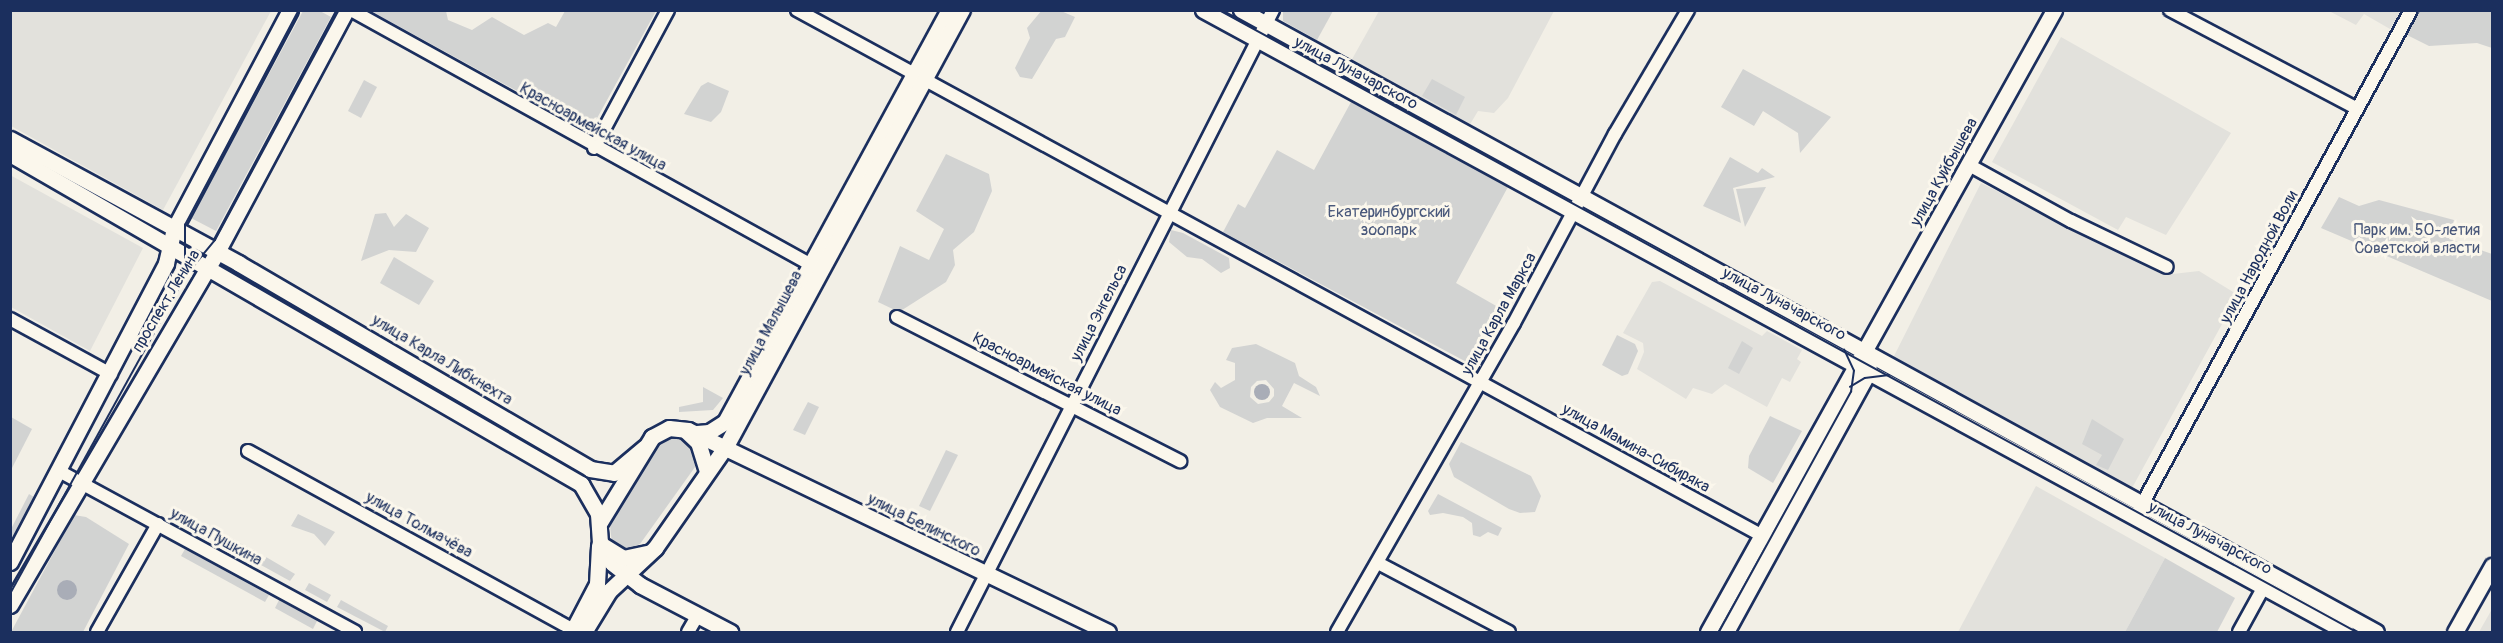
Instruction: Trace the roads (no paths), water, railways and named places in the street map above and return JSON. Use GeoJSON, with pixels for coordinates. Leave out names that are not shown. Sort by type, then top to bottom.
{"type":"FeatureCollection","features":[{"type":"Feature","properties":{"kind":"main road","name":"проспект Ленина"},"geometry":{"type":"LineString","coordinates":[[10,562],[111,374],[166,263],[174,229],[290,10]]}},
{"type":"Feature","properties":{"kind":"main road","name":"проспект Ленина"},"geometry":{"type":"LineString","coordinates":[[10,605],[206,266],[217,252],[346,10]]}},
{"type":"Feature","properties":{"kind":"main road","name":"улица Малышева"},"geometry":{"type":"LineString","coordinates":[[920,75],[948,10]]}},
{"type":"Feature","properties":{"kind":"main road","name":"улица Малышева"},"geometry":{"type":"LineString","coordinates":[[697,433],[709,432],[725,422],[815,267],[920,75],[962,10]]}},
{"type":"Feature","properties":{"kind":"main road","name":"улица Луначарского"},"geometry":{"type":"LineString","coordinates":[[1203,10],[1256,40],[1866,351],[2143,504],[2346,633]]}},
{"type":"Feature","properties":{"kind":"main road","name":"улица Луначарского"},"geometry":{"type":"LineString","coordinates":[[1240,10],[1269,17],[1576,204],[2135,519],[2376,633]]}},
{"type":"Feature","properties":{"kind":"main road","name":"улица Куйбышева"},"geometry":{"type":"LineString","coordinates":[[1726,633],[1768,539],[1855,363],[1866,351],[2054,10]]}},
{"type":"Feature","properties":{"kind":"main road"},"geometry":{"type":"LineString","coordinates":[[10,139],[217,252]]}},
{"type":"Feature","properties":{"kind":"main road"},"geometry":{"type":"LineString","coordinates":[[10,154],[581,484],[600,522],[600,542],[597,584],[576,632]]}},
{"type":"Feature","properties":{"kind":"main road","name":"улица Карла Либкнехта"},"geometry":{"type":"LineString","coordinates":[[217,252],[590,469],[615,473],[645,447]]}},
{"type":"Feature","properties":{"kind":"main road","name":"улица Малышева"},"geometry":{"type":"LineString","coordinates":[[576,632],[609,591],[656,548],[726,446],[815,267]]}},
{"type":"Feature","properties":{"kind":"main road"},"geometry":{"type":"LineString","coordinates":[[1866,351],[1869,371]]}},
{"type":"Feature","properties":{"kind":"main road","name":"улица Куйбышева"},"geometry":{"type":"LineString","coordinates":[[1708,633],[1768,539],[1869,371]]}},
{"type":"Feature","properties":{"kind":"main road"},"geometry":{"type":"LineString","coordinates":[[681,428],[726,446]]}},
{"type":"Feature","properties":{"kind":"main road"},"geometry":{"type":"LineString","coordinates":[[681,428],[698,442],[707,472]]}},
{"type":"Feature","properties":{"kind":"main road","name":"улица Карла Либкнехта"},"geometry":{"type":"LineString","coordinates":[[600,522],[645,447],[656,433],[681,428]]}},
{"type":"Feature","properties":{"kind":"main road","name":"улица Белинского"},"geometry":{"type":"LineString","coordinates":[[726,446],[985,575],[1108,633]]}},
{"type":"Feature","properties":{"kind":"main road"},"geometry":{"type":"LineString","coordinates":[[600,542],[623,558],[639,557],[656,548]]}},
{"type":"Feature","properties":{"kind":"main road"},"geometry":{"type":"LineString","coordinates":[[600,542],[606,557],[626,575],[730,633]]}},
{"type":"Feature","properties":{"kind":"main road"},"geometry":{"type":"LineString","coordinates":[[2455,633],[2493,566]]}},
{"type":"Feature","properties":{"kind":"street","name":"Красноармейская улица"},"geometry":{"type":"LineString","coordinates":[[351,10],[594,148],[815,267]]}},
{"type":"Feature","properties":{"kind":"street"},"geometry":{"type":"LineString","coordinates":[[594,148],[668,10]]}},
{"type":"Feature","properties":{"kind":"street","name":"улица Мамина-Сибиряка"},"geometry":{"type":"LineString","coordinates":[[797,10],[1768,539]]}},
{"type":"Feature","properties":{"kind":"street","name":"улица Карла Маркса"},"geometry":{"type":"LineString","coordinates":[[1337,633],[1481,382],[1576,204],[1688,10]]}},
{"type":"Feature","properties":{"kind":"street"},"geometry":{"type":"LineString","coordinates":[[2170,10],[2356,108]]}},
{"type":"Feature","properties":{"kind":"street","name":"улица Народной Воли"},"geometry":{"type":"LineString","coordinates":[[2135,519],[2410,10]]}},
{"type":"Feature","properties":{"kind":"street","name":"улица Энгельса"},"geometry":{"type":"LineString","coordinates":[[957,633],[1269,17]]}},
{"type":"Feature","properties":{"kind":"street"},"geometry":{"type":"LineString","coordinates":[[1969,165],[2071,221],[2167,267]]}},
{"type":"Feature","properties":{"kind":"street","name":"Красноармейская улица"},"geometry":{"type":"LineString","coordinates":[[897,317],[1180,461]]}},
{"type":"Feature","properties":{"kind":"street"},"geometry":{"type":"LineString","coordinates":[[10,319],[111,374]]}},
{"type":"Feature","properties":{"kind":"street","name":"улица Толмачёва"},"geometry":{"type":"LineString","coordinates":[[248,452],[576,632]]}},
{"type":"Feature","properties":{"kind":"street","name":"улица Пушкина"},"geometry":{"type":"LineString","coordinates":[[59,471],[356,633]]}},
{"type":"Feature","properties":{"kind":"street"},"geometry":{"type":"LineString","coordinates":[[97,633],[158,524]]}},
{"type":"Feature","properties":{"kind":"street"},"geometry":{"type":"LineString","coordinates":[[1378,563],[1509,633]]}},
{"type":"Feature","properties":{"kind":"street"},"geometry":{"type":"LineString","coordinates":[[2239,633],[2267,581]]}},
{"type":"Feature","properties":{"kind":"street"},"geometry":{"type":"LineString","coordinates":[[688,633],[698,615]]}},
{"type":"Feature","properties":{"kind":"tram line"},"geometry":{"type":"LineString","coordinates":[[179,277],[185,261],[185,225],[299,10]]}},
{"type":"Feature","properties":{"kind":"tram line"},"geometry":{"type":"LineString","coordinates":[[10,594],[187,274],[215,240],[339,10]]}},
{"type":"Feature","properties":{"kind":"tram line"},"geometry":{"type":"LineString","coordinates":[[1219,10],[2357,632]]}},
{"type":"Feature","properties":{"kind":"tram line"},"geometry":{"type":"LineString","coordinates":[[1719,632],[1851,392],[1854,371],[1844,350]]}},
{"type":"Feature","properties":{"kind":"tram line"},"geometry":{"type":"LineString","coordinates":[[1850,387],[1865,378],[1889,375]]}},
{"type":"Feature","properties":{"kind":"park label","name":"Екатеринбургский зоопарк"},"geometry":{"type":"Point","coordinates":[1389,221]}},
{"type":"Feature","properties":{"kind":"park label","name":"Парк им. 50-летия Советской власти"},"geometry":{"type":"Point","coordinates":[2417,239]}}]}
